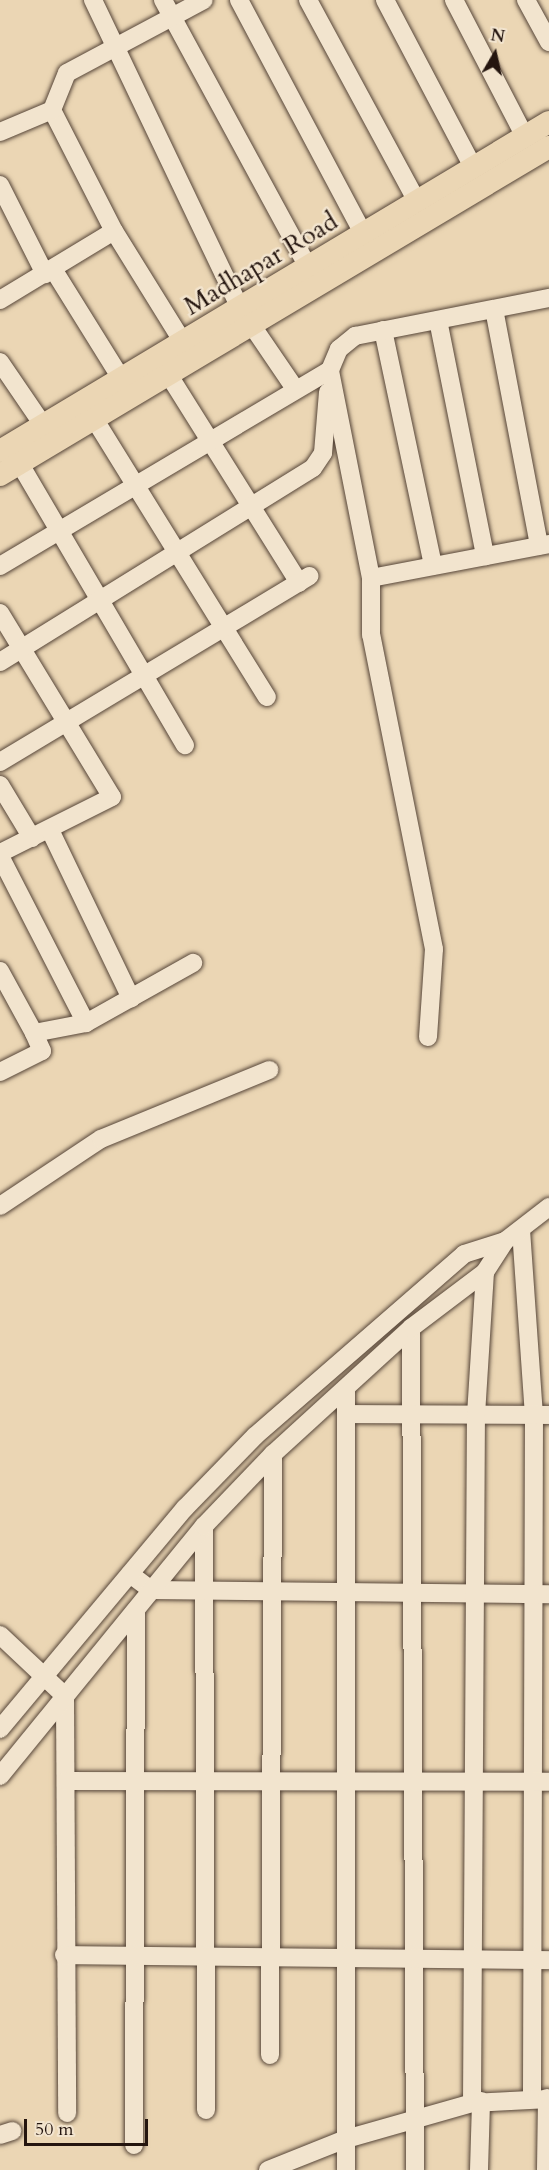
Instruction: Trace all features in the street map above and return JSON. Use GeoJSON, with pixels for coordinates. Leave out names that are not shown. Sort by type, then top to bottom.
{"type":"FeatureCollection","features":[{"type":"Feature","properties":{"kind":"main road","name":"Madhapar Road"},"geometry":{"type":"LineString","coordinates":[[0,475],[170,377],[309,269],[549,122]]}},
{"type":"Feature","properties":{"kind":"main road","name":"Madhapar Road"},"geometry":{"type":"LineString","coordinates":[[0,451],[184,344],[247,319],[549,147]]}},
{"type":"Feature","properties":{"kind":"street"},"geometry":{"type":"LineString","coordinates":[[93,0],[247,319],[294,387]]}},
{"type":"Feature","properties":{"kind":"street"},"geometry":{"type":"LineString","coordinates":[[184,344],[114,231],[52,110],[67,73],[115,44],[167,8],[204,0]]}},
{"type":"Feature","properties":{"kind":"street"},"geometry":{"type":"LineString","coordinates":[[239,0],[364,235]]}},
{"type":"Feature","properties":{"kind":"street"},"geometry":{"type":"LineString","coordinates":[[308,0],[417,202]]}},
{"type":"Feature","properties":{"kind":"street"},"geometry":{"type":"LineString","coordinates":[[384,0],[473,168]]}},
{"type":"Feature","properties":{"kind":"street"},"geometry":{"type":"LineString","coordinates":[[454,0],[525,137]]}},
{"type":"Feature","properties":{"kind":"street"},"geometry":{"type":"LineString","coordinates":[[526,0],[549,42]]}},
{"type":"Feature","properties":{"kind":"street"},"geometry":{"type":"LineString","coordinates":[[167,8],[309,269]]}},
{"type":"Feature","properties":{"kind":"street"},"geometry":{"type":"LineString","coordinates":[[3,125],[52,110]]}},
{"type":"Feature","properties":{"kind":"street"},"geometry":{"type":"LineString","coordinates":[[0,185],[49,271],[122,380]]}},
{"type":"Feature","properties":{"kind":"street"},"geometry":{"type":"LineString","coordinates":[[0,300],[114,231]]}},
{"type":"Feature","properties":{"kind":"street"},"geometry":{"type":"LineString","coordinates":[[0,662],[313,468],[323,453],[330,370],[339,349],[355,336],[549,298]]}},
{"type":"Feature","properties":{"kind":"street"},"geometry":{"type":"LineString","coordinates":[[371,578],[544,545],[494,309]]}},
{"type":"Feature","properties":{"kind":"street"},"geometry":{"type":"LineString","coordinates":[[438,320],[485,556]]}},
{"type":"Feature","properties":{"kind":"street"},"geometry":{"type":"LineString","coordinates":[[383,330],[433,566]]}},
{"type":"Feature","properties":{"kind":"street"},"geometry":{"type":"LineString","coordinates":[[0,362],[43,425]]}},
{"type":"Feature","properties":{"kind":"street"},"geometry":{"type":"LineString","coordinates":[[0,566],[294,387],[330,370]]}},
{"type":"Feature","properties":{"kind":"street"},"geometry":{"type":"LineString","coordinates":[[330,370],[371,578],[371,635],[434,949],[428,1037]]}},
{"type":"Feature","properties":{"kind":"street"},"geometry":{"type":"LineString","coordinates":[[0,762],[304,580],[170,377]]}},
{"type":"Feature","properties":{"kind":"street"},"geometry":{"type":"LineString","coordinates":[[95,420],[222,629],[267,697]]}},
{"type":"Feature","properties":{"kind":"street"},"geometry":{"type":"LineString","coordinates":[[20,464],[185,746]]}},
{"type":"Feature","properties":{"kind":"street"},"geometry":{"type":"LineString","coordinates":[[0,613],[69,721],[112,797],[0,855],[86,1023]]}},
{"type":"Feature","properties":{"kind":"street"},"geometry":{"type":"LineString","coordinates":[[0,785],[32,838]]}},
{"type":"Feature","properties":{"kind":"street"},"geometry":{"type":"LineString","coordinates":[[50,830],[131,998]]}},
{"type":"Feature","properties":{"kind":"street"},"geometry":{"type":"LineString","coordinates":[[34,1033],[86,1023],[193,963]]}},
{"type":"Feature","properties":{"kind":"street"},"geometry":{"type":"LineString","coordinates":[[0,971],[42,1051],[0,1072]]}},
{"type":"Feature","properties":{"kind":"street"},"geometry":{"type":"LineString","coordinates":[[0,1206],[101,1139],[269,1070]]}},
{"type":"Feature","properties":{"kind":"street"},"geometry":{"type":"LineString","coordinates":[[0,1729],[185,1508],[328,1368],[464,1254],[506,1241],[535,1224],[549,1207]]}},
{"type":"Feature","properties":{"kind":"street"},"geometry":{"type":"LineString","coordinates":[[535,1224],[542,1415],[541,1960],[546,2170]]}},
{"type":"Feature","properties":{"kind":"street"},"geometry":{"type":"LineString","coordinates":[[0,1776],[204,1526],[273,1454],[411,1328],[485,1272],[506,1241]]}},
{"type":"Feature","properties":{"kind":"street"},"geometry":{"type":"LineString","coordinates":[[479,2170],[473,1959],[477,1782],[476,1415],[485,1272]]}},
{"type":"Feature","properties":{"kind":"street"},"geometry":{"type":"LineString","coordinates":[[411,1328],[415,1782],[413,1959],[415,2170]]}},
{"type":"Feature","properties":{"kind":"street"},"geometry":{"type":"LineString","coordinates":[[346,1388],[348,1781],[345,1958],[346,2170]]}},
{"type":"Feature","properties":{"kind":"street"},"geometry":{"type":"LineString","coordinates":[[346,1414],[542,1415]]}},
{"type":"Feature","properties":{"kind":"street"},"geometry":{"type":"LineString","coordinates":[[270,2055],[275,1781],[273,1454]]}},
{"type":"Feature","properties":{"kind":"street"},"geometry":{"type":"LineString","coordinates":[[204,1526],[206,2110]]}},
{"type":"Feature","properties":{"kind":"street"},"geometry":{"type":"LineString","coordinates":[[130,1574],[151,1590],[541,1594]]}},
{"type":"Feature","properties":{"kind":"street"},"geometry":{"type":"LineString","coordinates":[[134,2145],[132,1956],[136,1610]]}},
{"type":"Feature","properties":{"kind":"street"},"geometry":{"type":"LineString","coordinates":[[0,1635],[65,1696],[67,1781],[64,1955],[67,2113]]}},
{"type":"Feature","properties":{"kind":"street"},"geometry":{"type":"LineString","coordinates":[[67,1781],[542,1782]]}},
{"type":"Feature","properties":{"kind":"street"},"geometry":{"type":"LineString","coordinates":[[64,1955],[541,1960]]}},
{"type":"Feature","properties":{"kind":"street"},"geometry":{"type":"LineString","coordinates":[[278,2168],[346,2139],[477,2102],[543,2098]]}}]}
